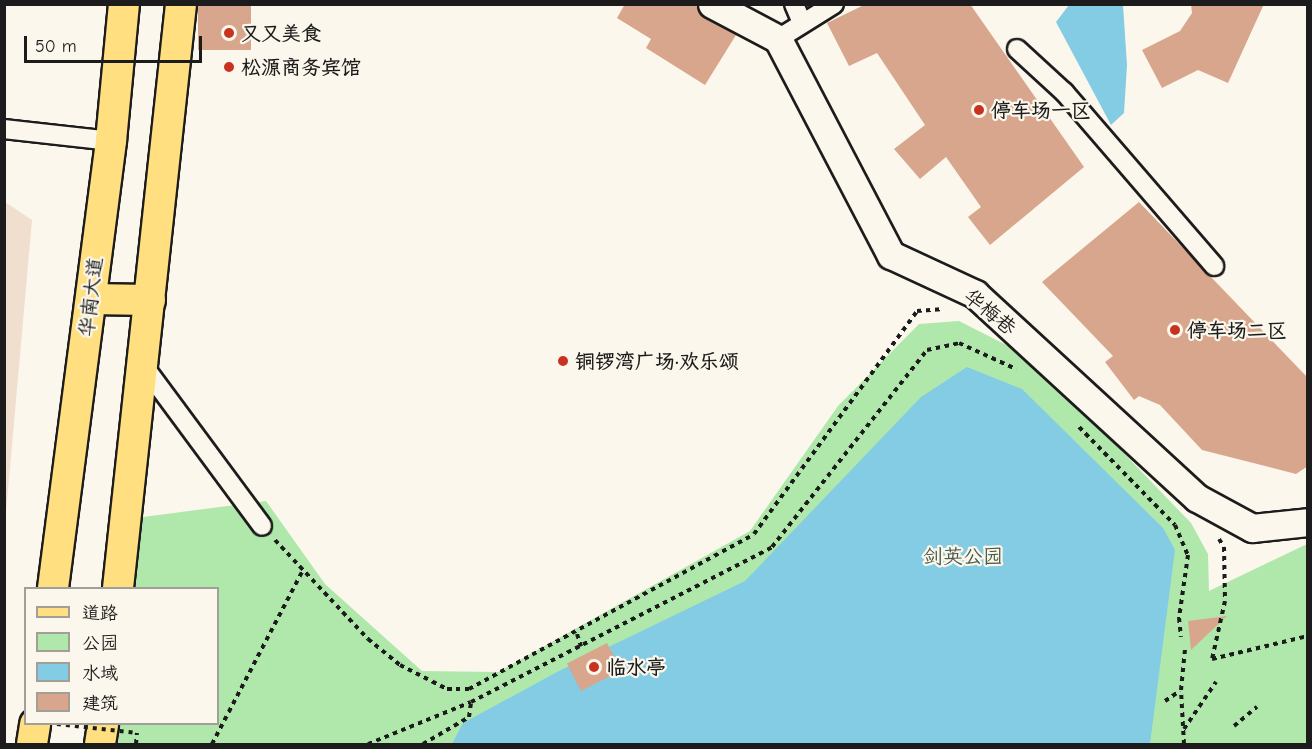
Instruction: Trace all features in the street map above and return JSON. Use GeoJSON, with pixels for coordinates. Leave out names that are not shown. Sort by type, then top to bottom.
{"type":"FeatureCollection","features":[{"type":"Feature","properties":{"kind":"main road","name":"华南大道"},"geometry":{"type":"LineString","coordinates":[[52,587],[111,141],[124,4]]}},
{"type":"Feature","properties":{"kind":"main road"},"geometry":{"type":"LineString","coordinates":[[118,587],[181,4]]}},
{"type":"Feature","properties":{"kind":"main road"},"geometry":{"type":"LineString","coordinates":[[91,299],[150,300]]}},
{"type":"Feature","properties":{"kind":"main road"},"geometry":{"type":"LineString","coordinates":[[32,744],[35,725]]}},
{"type":"Feature","properties":{"kind":"main road"},"geometry":{"type":"LineString","coordinates":[[100,744],[103,725]]}},
{"type":"Feature","properties":{"kind":"street"},"geometry":{"type":"LineString","coordinates":[[712,4],[778,39],[834,4]]}},
{"type":"Feature","properties":{"kind":"street"},"geometry":{"type":"LineString","coordinates":[[794,4],[802,23]]}},
{"type":"Feature","properties":{"kind":"street","name":"华梅巷"},"geometry":{"type":"LineString","coordinates":[[778,39],[891,255],[975,294],[1197,498],[1252,528],[1308,522]]}},
{"type":"Feature","properties":{"kind":"street"},"geometry":{"type":"LineString","coordinates":[[1017,49],[1064,92],[1214,267]]}},
{"type":"Feature","properties":{"kind":"street"},"geometry":{"type":"LineString","coordinates":[[4,129],[111,141]]}},
{"type":"Feature","properties":{"kind":"street"},"geometry":{"type":"LineString","coordinates":[[143,365],[262,526]]}},
{"type":"Feature","properties":{"kind":"path"},"geometry":{"type":"LineString","coordinates":[[262,526],[368,639],[400,665],[447,689],[469,689],[498,677],[754,534],[917,311],[951,308]]}},
{"type":"Feature","properties":{"kind":"path"},"geometry":{"type":"LineString","coordinates":[[368,744],[471,702],[772,547],[927,350],[959,343],[1022,372]]}},
{"type":"Feature","properties":{"kind":"path"},"geometry":{"type":"LineString","coordinates":[[1070,418],[1175,525],[1188,555],[1186,597],[1179,618],[1181,637]]}},
{"type":"Feature","properties":{"kind":"path"},"geometry":{"type":"LineString","coordinates":[[1213,529],[1224,547],[1225,601],[1212,659],[1308,636]]}},
{"type":"Feature","properties":{"kind":"path"},"geometry":{"type":"LineString","coordinates":[[212,744],[303,570]]}},
{"type":"Feature","properties":{"kind":"path"},"geometry":{"type":"LineString","coordinates":[[577,634],[581,646]]}},
{"type":"Feature","properties":{"kind":"path"},"geometry":{"type":"LineString","coordinates":[[1184,744],[1181,690],[1185,650]]}},
{"type":"Feature","properties":{"kind":"path"},"geometry":{"type":"LineString","coordinates":[[1184,730],[1216,682]]}},
{"type":"Feature","properties":{"kind":"path"},"geometry":{"type":"LineString","coordinates":[[1165,701],[1181,690]]}},
{"type":"Feature","properties":{"kind":"path"},"geometry":{"type":"LineString","coordinates":[[423,744],[469,717],[471,702]]}},
{"type":"Feature","properties":{"kind":"path"},"geometry":{"type":"LineString","coordinates":[[1234,726],[1257,707]]}},
{"type":"Feature","properties":{"kind":"path"},"geometry":{"type":"LineString","coordinates":[[73,725],[137,733],[136,744]]}},
{"type":"Feature","properties":{"kind":"shaded area"},"geometry":{"type":"Polygon","coordinates":[[[5,202],[32,220],[5,524],[5,202]]]}},
{"type":"Feature","properties":{"kind":"green space","name":"剑英公园"},"geometry":{"type":"Polygon","coordinates":[[[959,321],[1032,358],[1191,523],[1208,554],[1209,591],[1307,544],[1307,744],[118,744],[119,725],[219,725],[219,587],[129,587],[135,518],[266,501],[325,584],[422,671],[498,672],[750,531],[838,406],[919,324],[959,321]]]}},
{"type":"Feature","properties":{"kind":"water"},"geometry":{"type":"Polygon","coordinates":[[[1069,5],[1123,5],[1127,65],[1124,113],[1111,125],[1056,22],[1069,5]]]}},
{"type":"Feature","properties":{"kind":"water"},"geometry":{"type":"Polygon","coordinates":[[[967,367],[1022,389],[1163,528],[1175,550],[1150,744],[452,744],[463,723],[559,671],[745,581],[921,397],[967,367]]]}},
{"type":"Feature","properties":{"kind":"building"},"geometry":{"type":"Polygon","coordinates":[[[198,4],[251,4],[251,50],[198,50],[198,4]]]}},
{"type":"Feature","properties":{"kind":"building"},"geometry":{"type":"Polygon","coordinates":[[[625,4],[696,4],[704,18],[736,35],[705,85],[646,48],[651,39],[617,18],[625,4]]]}},
{"type":"Feature","properties":{"kind":"building","name":"停车场一区"},"geometry":{"type":"Polygon","coordinates":[[[866,4],[970,4],[1084,167],[990,245],[968,217],[981,207],[946,157],[920,179],[894,149],[925,125],[877,53],[849,66],[827,23],[866,4]]]}},
{"type":"Feature","properties":{"kind":"building"},"geometry":{"type":"Polygon","coordinates":[[[1191,4],[1264,4],[1228,83],[1198,70],[1162,88],[1142,50],[1180,31],[1192,13],[1191,4]]]}},
{"type":"Feature","properties":{"kind":"building","name":"停车场二区"},"geometry":{"type":"Polygon","coordinates":[[[1139,202],[1308,378],[1308,466],[1296,474],[1202,450],[1160,405],[1139,396],[1134,400],[1105,362],[1113,356],[1042,282],[1139,202]]]}},
{"type":"Feature","properties":{"kind":"building"},"geometry":{"type":"Polygon","coordinates":[[[1227,616],[1191,650],[1188,621],[1227,616]]]}},
{"type":"Feature","properties":{"kind":"building","name":"临水亭"},"geometry":{"type":"Polygon","coordinates":[[[607,643],[621,671],[581,691],[567,663],[607,643]]]}},
{"type":"Feature","properties":{"kind":"place","name":"又又美食"},"geometry":{"type":"Point","coordinates":[229,33]}},
{"type":"Feature","properties":{"kind":"place","name":"松源商务宾馆"},"geometry":{"type":"Point","coordinates":[229,67]}},
{"type":"Feature","properties":{"kind":"place","name":"停车场一区"},"geometry":{"type":"Point","coordinates":[979,110]}},
{"type":"Feature","properties":{"kind":"place","name":"停车场二区"},"geometry":{"type":"Point","coordinates":[1175,330]}},
{"type":"Feature","properties":{"kind":"place","name":"铜锣湾广场·欢乐颂"},"geometry":{"type":"Point","coordinates":[563,361]}},
{"type":"Feature","properties":{"kind":"place","name":"临水亭"},"geometry":{"type":"Point","coordinates":[594,667]}}]}
